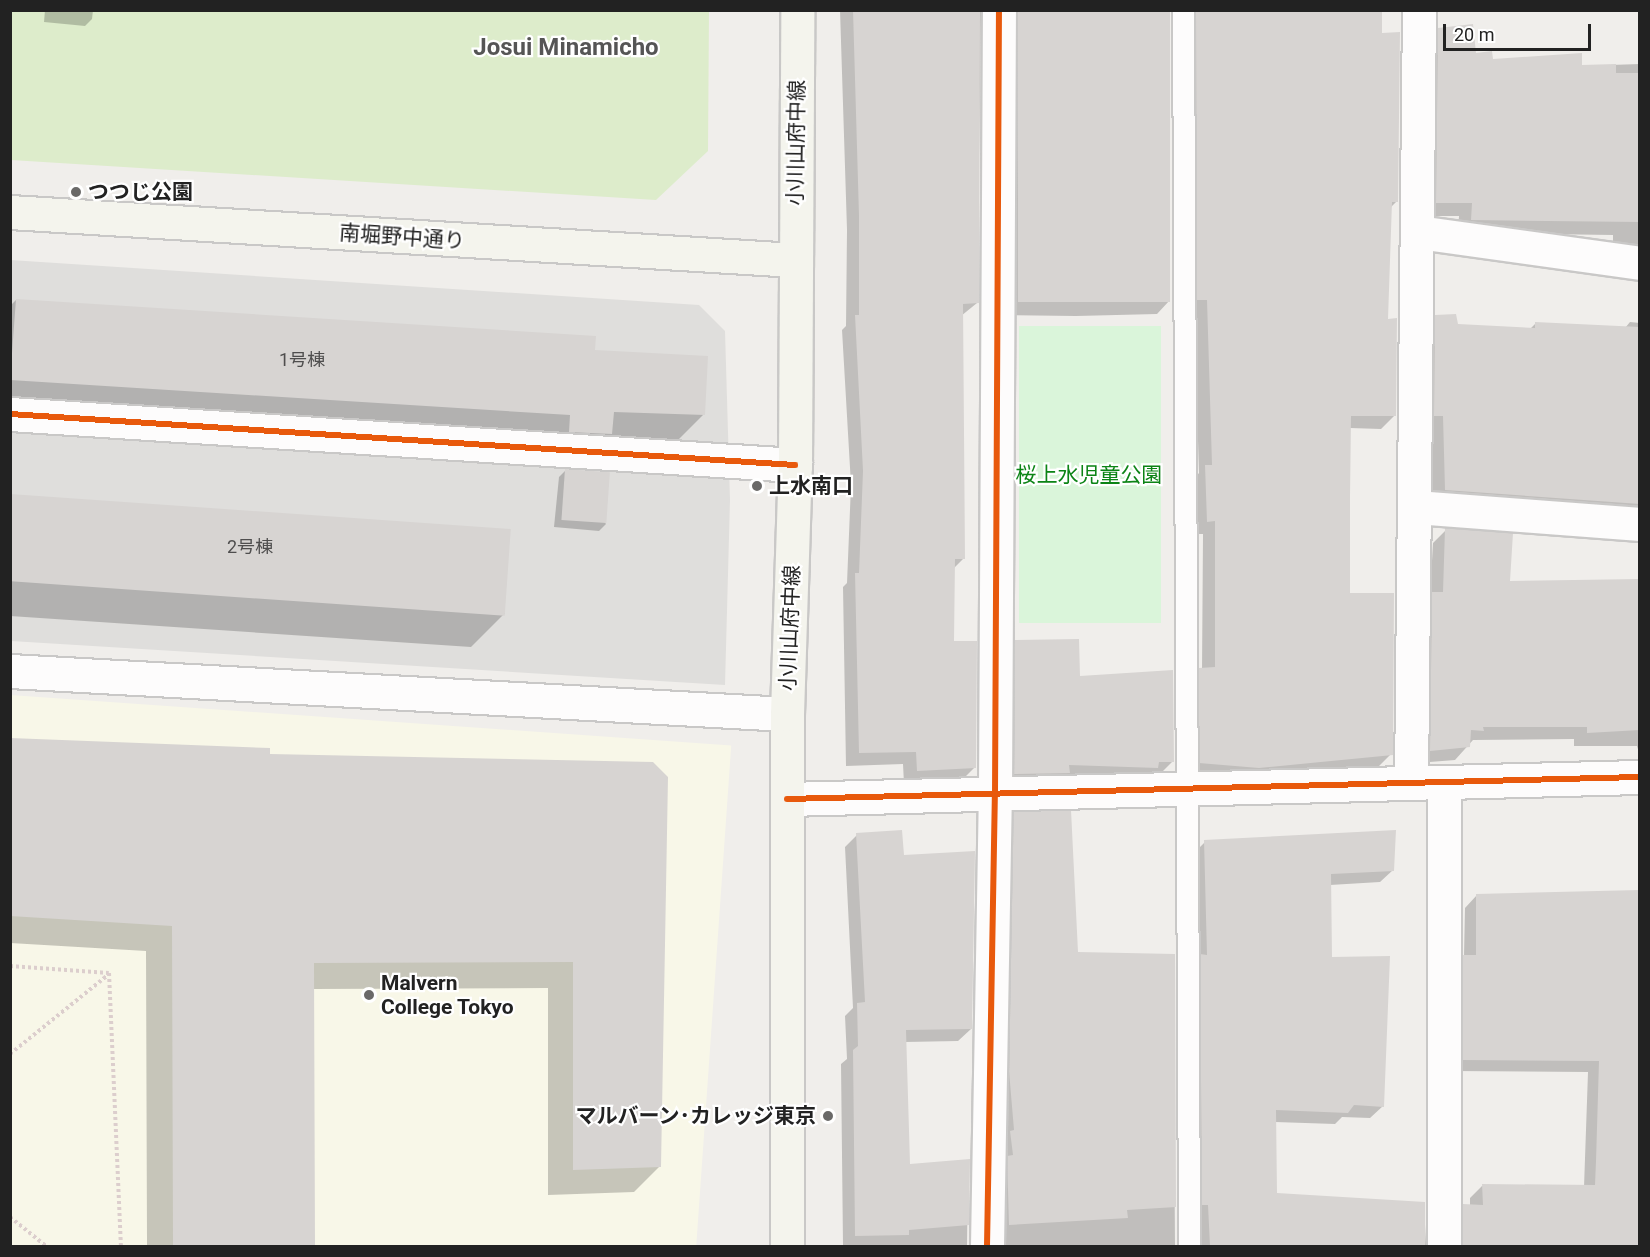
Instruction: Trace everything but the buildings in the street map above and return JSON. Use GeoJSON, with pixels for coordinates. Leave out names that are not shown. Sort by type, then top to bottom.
{"type":"FeatureCollection","features":[{"type":"Feature","properties":{"kind":"main road","name":"小川山府中線"},"geometry":{"type":"LineString","coordinates":[[787,1246],[787,714],[795,465],[794,260],[797,10]]}},
{"type":"Feature","properties":{"kind":"main road","name":"南堀野中通り"},"geometry":{"type":"LineString","coordinates":[[10,212],[794,260]]}},
{"type":"Feature","properties":{"kind":"street"},"geometry":{"type":"LineString","coordinates":[[987,1246],[995,794],[999,10]]}},
{"type":"Feature","properties":{"kind":"street"},"geometry":{"type":"LineString","coordinates":[[1411,783],[1419,10]]}},
{"type":"Feature","properties":{"kind":"street"},"geometry":{"type":"LineString","coordinates":[[1418,232],[1640,263]]}},
{"type":"Feature","properties":{"kind":"street"},"geometry":{"type":"LineString","coordinates":[[10,414],[795,465]]}},
{"type":"Feature","properties":{"kind":"street"},"geometry":{"type":"LineString","coordinates":[[1415,507],[1640,524]]}},
{"type":"Feature","properties":{"kind":"street"},"geometry":{"type":"LineString","coordinates":[[10,671],[787,714]]}},
{"type":"Feature","properties":{"kind":"street"},"geometry":{"type":"LineString","coordinates":[[787,799],[1640,777]]}},
{"type":"Feature","properties":{"kind":"street"},"geometry":{"type":"LineString","coordinates":[[1444,782],[1444,1246]]}},
{"type":"Feature","properties":{"kind":"lane"},"geometry":{"type":"LineString","coordinates":[[1183,10],[1189,1246]]}},
{"type":"Feature","properties":{"kind":"path"},"geometry":{"type":"LineString","coordinates":[[10,966],[109,974]]}},
{"type":"Feature","properties":{"kind":"path"},"geometry":{"type":"LineString","coordinates":[[10,1054],[109,974]]}},
{"type":"Feature","properties":{"kind":"path"},"geometry":{"type":"LineString","coordinates":[[109,974],[121,1246]]}},
{"type":"Feature","properties":{"kind":"path"},"geometry":{"type":"LineString","coordinates":[[10,1218],[46,1246]]}},
{"type":"Feature","properties":{"kind":"shaded area"},"geometry":{"type":"Polygon","coordinates":[[[10,260],[699,305],[725,331],[730,500],[725,685],[11,641],[10,260]]]}},
{"type":"Feature","properties":{"kind":"shaded area","name":"Malvern College Tokyo"},"geometry":{"type":"Polygon","coordinates":[[[10,695],[731,745],[696,1246],[10,1246],[10,695]]]}},
{"type":"Feature","properties":{"kind":"green space"},"geometry":{"type":"Polygon","coordinates":[[[10,11],[709,11],[708,151],[656,200],[11,160],[10,11]]]}},
{"type":"Feature","properties":{"kind":"green space","name":"桜上水児童公園"},"geometry":{"type":"Polygon","coordinates":[[[1019,326],[1161,326],[1161,623],[1019,623],[1019,326]]]}},
{"type":"Feature","properties":{"kind":"cycle path"},"geometry":{"type":"LineString","coordinates":[[987,1246],[995,794],[999,10]]}},
{"type":"Feature","properties":{"kind":"cycle path"},"geometry":{"type":"LineString","coordinates":[[10,414],[795,465]]}},
{"type":"Feature","properties":{"kind":"cycle path"},"geometry":{"type":"LineString","coordinates":[[787,799],[1640,777]]}},
{"type":"Feature","properties":{"kind":"place","name":"つつじ公園"},"geometry":{"type":"Point","coordinates":[76,192]}},
{"type":"Feature","properties":{"kind":"place","name":"上水南口"},"geometry":{"type":"Point","coordinates":[757,486]}},
{"type":"Feature","properties":{"kind":"place","name":"Malvern College Tokyo"},"geometry":{"type":"Point","coordinates":[369,995]}},
{"type":"Feature","properties":{"kind":"place","name":"マルバーン･カレッジ東京"},"geometry":{"type":"Point","coordinates":[828,1116]}},
{"type":"Feature","properties":{"kind":"district","name":"Josui Minamicho"},"geometry":{"type":"Point","coordinates":[566,48]}}]}
